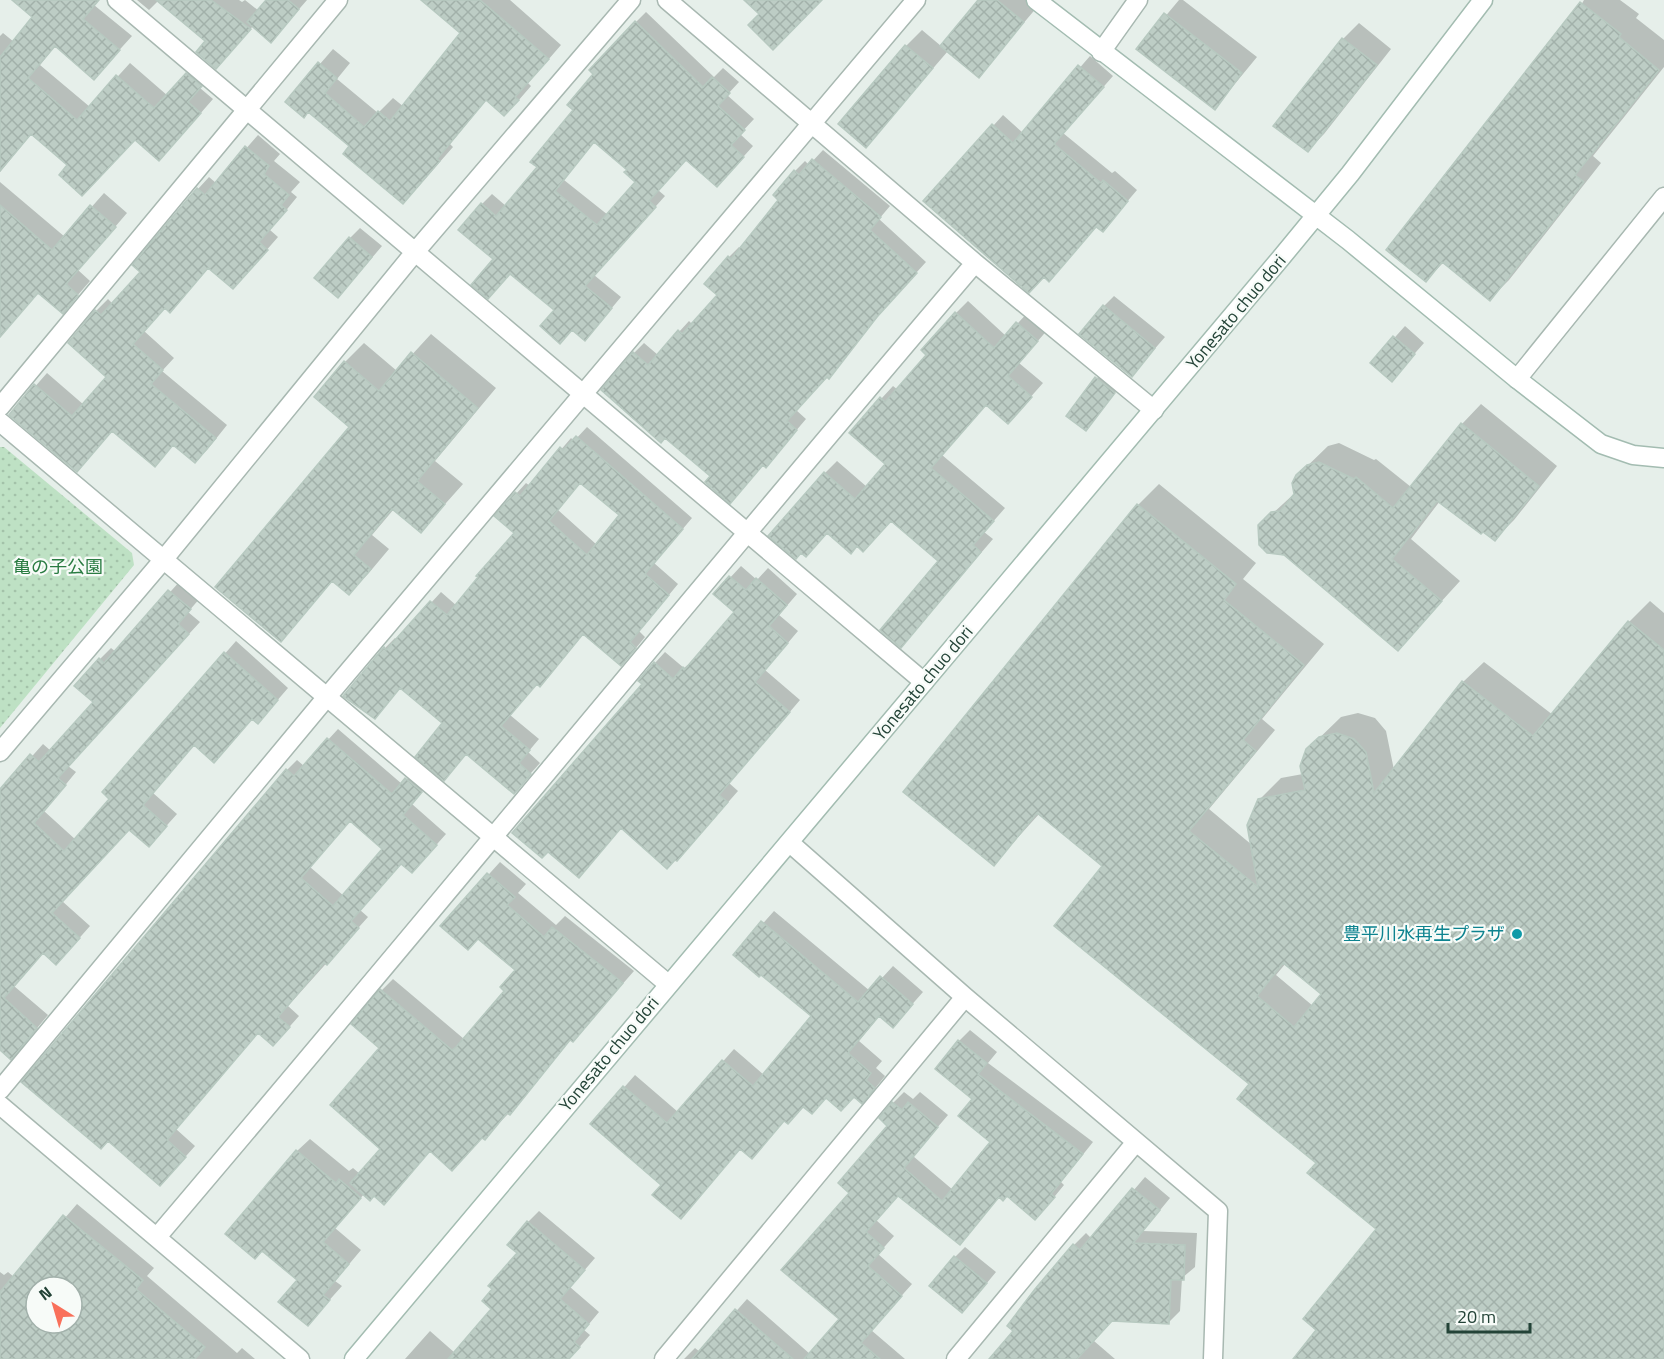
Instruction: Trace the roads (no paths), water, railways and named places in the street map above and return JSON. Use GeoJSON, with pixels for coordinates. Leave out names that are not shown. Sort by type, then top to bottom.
{"type":"FeatureCollection","features":[{"type":"Feature","properties":{"kind":"street"},"geometry":{"type":"LineString","coordinates":[[117,0],[247,108],[581,394],[924,681]]}},
{"type":"Feature","properties":{"kind":"street"},"geometry":{"type":"LineString","coordinates":[[0,406],[338,0]]}},
{"type":"Feature","properties":{"kind":"street"},"geometry":{"type":"LineString","coordinates":[[0,752],[164,559],[415,252],[631,0]]}},
{"type":"Feature","properties":{"kind":"street"},"geometry":{"type":"LineString","coordinates":[[667,0],[975,263],[1154,410]]}},
{"type":"Feature","properties":{"kind":"street"},"geometry":{"type":"LineString","coordinates":[[0,1090],[581,394],[916,0]]}},
{"type":"Feature","properties":{"kind":"street"},"geometry":{"type":"LineString","coordinates":[[1036,0],[1315,216],[1601,444],[1632,455],[1664,458]]}},
{"type":"Feature","properties":{"kind":"street"},"geometry":{"type":"LineString","coordinates":[[1101,52],[1138,0]]}},
{"type":"Feature","properties":{"kind":"street","name":"Yonesato chuo dori"},"geometry":{"type":"LineString","coordinates":[[354,1359],[1154,410],[1315,216],[1483,0]]}},
{"type":"Feature","properties":{"kind":"street"},"geometry":{"type":"LineString","coordinates":[[1517,379],[1664,196]]}},
{"type":"Feature","properties":{"kind":"street"},"geometry":{"type":"LineString","coordinates":[[157,1237],[493,837],[745,532],[975,263]]}},
{"type":"Feature","properties":{"kind":"street"},"geometry":{"type":"LineString","coordinates":[[0,422],[669,984]]}},
{"type":"Feature","properties":{"kind":"street"},"geometry":{"type":"LineString","coordinates":[[790,843],[965,997],[1218,1210],[1213,1359]]}},
{"type":"Feature","properties":{"kind":"street"},"geometry":{"type":"LineString","coordinates":[[664,1359],[965,997]]}},
{"type":"Feature","properties":{"kind":"street"},"geometry":{"type":"LineString","coordinates":[[0,1105],[300,1359]]}},
{"type":"Feature","properties":{"kind":"street"},"geometry":{"type":"LineString","coordinates":[[956,1359],[1136,1142]]}},
{"type":"Feature","properties":{"kind":"place","name":"豊平川水再生プラザ"},"geometry":{"type":"Point","coordinates":[1517,934]}},
{"type":"Feature","properties":{"kind":"park label","name":"亀の子公園"},"geometry":{"type":"Point","coordinates":[58,567]}}]}
